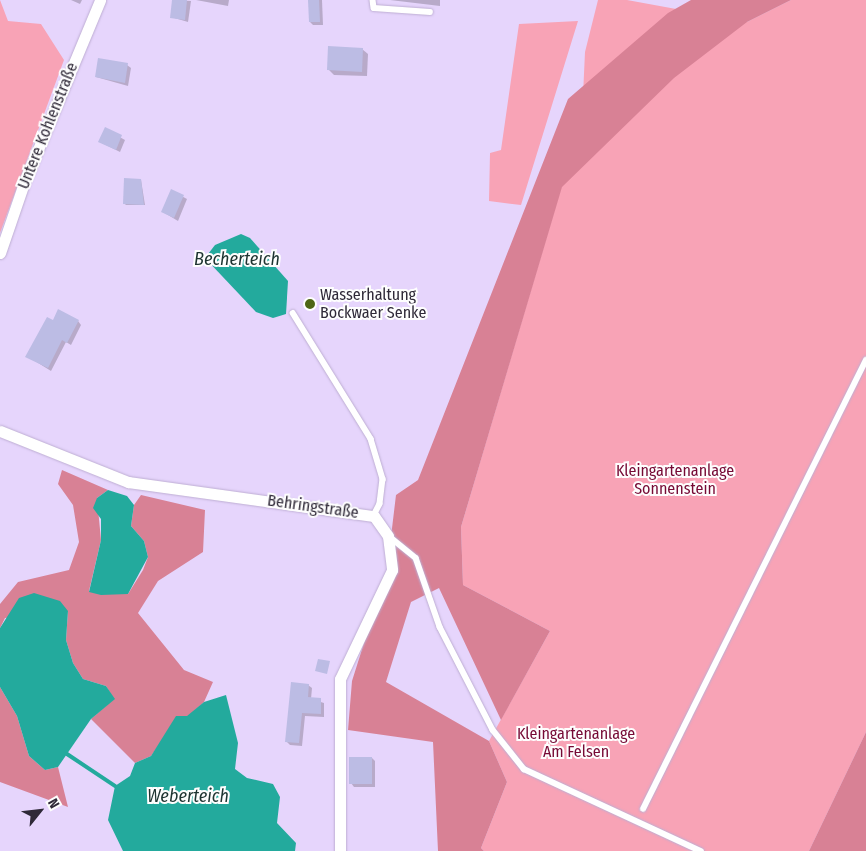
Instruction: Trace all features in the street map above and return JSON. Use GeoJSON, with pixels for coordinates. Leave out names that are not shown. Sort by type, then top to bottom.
{"type":"FeatureCollection","features":[{"type":"Feature","properties":{"kind":"street","name":"Untere Kohlenstraße"},"geometry":{"type":"LineString","coordinates":[[0,253],[24,183],[100,0]]}},
{"type":"Feature","properties":{"kind":"street","name":"Behringstraße"},"geometry":{"type":"LineString","coordinates":[[0,431],[128,482],[374,516],[388,536],[392,570],[340,679],[340,851]]}},
{"type":"Feature","properties":{"kind":"lane"},"geometry":{"type":"LineString","coordinates":[[373,0],[374,8],[430,12]]}},
{"type":"Feature","properties":{"kind":"lane"},"geometry":{"type":"LineString","coordinates":[[294,313],[372,439],[383,479],[380,504],[374,516]]}},
{"type":"Feature","properties":{"kind":"lane"},"geometry":{"type":"LineString","coordinates":[[643,809],[866,360]]}},
{"type":"Feature","properties":{"kind":"lane"},"geometry":{"type":"LineString","coordinates":[[388,536],[416,558],[444,636],[492,730],[524,769],[702,851]]}},
{"type":"Feature","properties":{"kind":"green space"},"geometry":{"type":"Polygon","coordinates":[[[0,0],[8,21],[41,24],[64,60],[0,233],[0,0]]]}},
{"type":"Feature","properties":{"kind":"green space","name":"Kleingartenanlage Sonnenstein"},"geometry":{"type":"Polygon","coordinates":[[[598,0],[627,0],[747,22],[791,0],[866,0],[866,732],[809,851],[484,851],[481,848],[507,782],[489,741],[550,631],[463,585],[461,527],[582,117],[585,52],[598,0]]]}},
{"type":"Feature","properties":{"kind":"green space"},"geometry":{"type":"Polygon","coordinates":[[[578,21],[521,205],[489,201],[490,153],[501,150],[519,24],[578,21]]]}},
{"type":"Feature","properties":{"kind":"shaded area"},"geometry":{"type":"Polygon","coordinates":[[[691,0],[791,0],[747,22],[674,78],[562,187],[461,527],[463,585],[550,631],[501,720],[439,588],[411,602],[386,682],[489,741],[507,782],[481,848],[484,851],[438,851],[433,742],[348,730],[352,681],[387,570],[396,495],[418,480],[568,99],[668,13],[691,0]]]}},
{"type":"Feature","properties":{"kind":"shaded area"},"geometry":{"type":"Polygon","coordinates":[[[62,470],[108,490],[97,498],[101,540],[89,591],[128,594],[143,570],[148,557],[144,541],[131,526],[134,505],[141,495],[205,510],[203,552],[158,581],[138,613],[184,670],[213,682],[204,702],[163,739],[151,756],[135,763],[91,719],[114,699],[106,686],[83,679],[73,663],[66,640],[68,611],[5,618],[0,628],[0,604],[18,582],[69,570],[79,542],[73,505],[58,484],[62,470]]]}},
{"type":"Feature","properties":{"kind":"shaded area"},"geometry":{"type":"Polygon","coordinates":[[[0,687],[17,716],[29,756],[45,770],[58,767],[68,807],[0,782],[0,687]]]}},
{"type":"Feature","properties":{"kind":"shaded area"},"geometry":{"type":"Polygon","coordinates":[[[866,732],[866,851],[809,851],[866,732]]]}},
{"type":"Feature","properties":{"kind":"water","name":"Becherteich"},"geometry":{"type":"Polygon","coordinates":[[[241,234],[250,238],[288,281],[286,314],[273,318],[256,312],[205,258],[215,245],[241,234]]]}},
{"type":"Feature","properties":{"kind":"water"},"geometry":{"type":"Polygon","coordinates":[[[108,490],[127,496],[134,505],[131,526],[144,541],[148,557],[128,594],[101,595],[89,592],[101,540],[101,519],[93,508],[97,498],[108,490]]]}},
{"type":"Feature","properties":{"kind":"water"},"geometry":{"type":"Polygon","coordinates":[[[34,593],[60,601],[68,611],[66,640],[73,663],[83,679],[106,686],[115,699],[91,719],[58,767],[45,770],[29,756],[17,716],[0,687],[0,628],[19,598],[34,593]]]}},
{"type":"Feature","properties":{"kind":"water","name":"Weberteich"},"geometry":{"type":"Polygon","coordinates":[[[226,695],[238,743],[235,769],[247,778],[273,784],[280,797],[277,823],[296,843],[295,851],[123,851],[108,820],[115,786],[130,776],[135,763],[151,756],[176,716],[187,716],[204,702],[226,695]]]}},
{"type":"Feature","properties":{"kind":"building"},"geometry":{"type":"Polygon","coordinates":[[[172,0],[187,0],[185,20],[170,18],[172,0]]]}},
{"type":"Feature","properties":{"kind":"building"},"geometry":{"type":"Polygon","coordinates":[[[308,0],[319,0],[320,22],[309,22],[308,0]]]}},
{"type":"Feature","properties":{"kind":"building"},"geometry":{"type":"Polygon","coordinates":[[[328,46],[363,48],[362,72],[327,70],[328,46]]]}},
{"type":"Feature","properties":{"kind":"building"},"geometry":{"type":"Polygon","coordinates":[[[98,58],[128,63],[125,83],[95,77],[98,58]]]}},
{"type":"Feature","properties":{"kind":"building"},"geometry":{"type":"Polygon","coordinates":[[[105,127],[122,135],[116,150],[98,142],[105,127]]]}},
{"type":"Feature","properties":{"kind":"building"},"geometry":{"type":"Polygon","coordinates":[[[124,178],[141,179],[144,205],[123,204],[124,178]]]}},
{"type":"Feature","properties":{"kind":"building"},"geometry":{"type":"Polygon","coordinates":[[[171,189],[184,195],[174,218],[161,212],[171,189]]]}},
{"type":"Feature","properties":{"kind":"building"},"geometry":{"type":"Polygon","coordinates":[[[58,309],[79,320],[67,343],[62,340],[48,368],[25,357],[47,317],[53,320],[58,309]]]}},
{"type":"Feature","properties":{"kind":"building"},"geometry":{"type":"Polygon","coordinates":[[[318,659],[330,661],[327,674],[315,671],[318,659]]]}},
{"type":"Feature","properties":{"kind":"building"},"geometry":{"type":"Polygon","coordinates":[[[291,682],[309,684],[308,697],[321,698],[321,714],[302,713],[299,743],[285,742],[291,682]]]}},
{"type":"Feature","properties":{"kind":"building"},"geometry":{"type":"Polygon","coordinates":[[[349,757],[372,757],[372,784],[349,784],[349,757]]]}},
{"type":"Feature","properties":{"kind":"waterway"},"geometry":{"type":"LineString","coordinates":[[67,754],[115,786]]}},
{"type":"Feature","properties":{"kind":"place","name":"Wasserhaltung Bockwaer Senke"},"geometry":{"type":"Point","coordinates":[310,304]}},
{"type":"Feature","properties":{"kind":"park label","name":"Kleingartenanlage Am Felsen"},"geometry":{"type":"Point","coordinates":[576,743]}}]}
